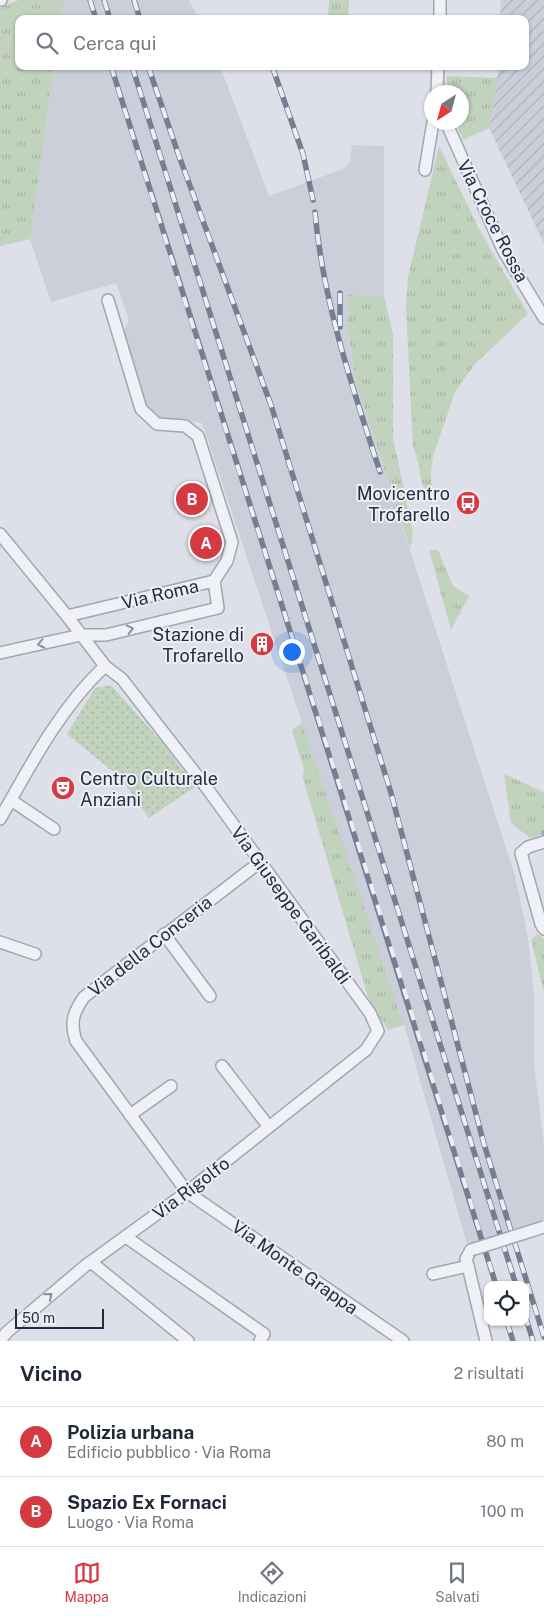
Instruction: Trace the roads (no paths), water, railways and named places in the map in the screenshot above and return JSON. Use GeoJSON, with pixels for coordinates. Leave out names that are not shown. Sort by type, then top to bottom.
{"type":"FeatureCollection","features":[{"type":"Feature","properties":{"kind":"street"},"geometry":{"type":"LineString","coordinates":[[440,0],[440,15]]}},
{"type":"Feature","properties":{"kind":"street"},"geometry":{"type":"LineString","coordinates":[[437,85],[438,70]]}},
{"type":"Feature","properties":{"kind":"street"},"geometry":{"type":"LineString","coordinates":[[425,170],[432,130]]}},
{"type":"Feature","properties":{"kind":"street","name":"Via Croce Rossa"},"geometry":{"type":"LineString","coordinates":[[450,130],[503,250],[544,318]]}},
{"type":"Feature","properties":{"kind":"street"},"geometry":{"type":"LineString","coordinates":[[108,300],[141,409],[157,424],[185,426],[198,436],[232,542],[227,561],[214,581]]}},
{"type":"Feature","properties":{"kind":"street","name":"Via Giuseppe Garibaldi"},"geometry":{"type":"LineString","coordinates":[[0,534],[105,666],[122,679],[137,697],[370,1013],[378,1031]]}},
{"type":"Feature","properties":{"kind":"street","name":"Via Roma"},"geometry":{"type":"LineString","coordinates":[[0,653],[81,635],[106,635],[218,608],[214,581],[67,616]]}},
{"type":"Feature","properties":{"kind":"street"},"geometry":{"type":"LineString","coordinates":[[0,819],[46,740],[84,686],[105,666]]}},
{"type":"Feature","properties":{"kind":"street"},"geometry":{"type":"LineString","coordinates":[[11,800],[54,829]]}},
{"type":"Feature","properties":{"kind":"street"},"geometry":{"type":"LineString","coordinates":[[544,842],[528,847],[521,853],[544,929]]}},
{"type":"Feature","properties":{"kind":"street","name":"Via della Conceria"},"geometry":{"type":"LineString","coordinates":[[187,1192],[76,1041],[72,1028],[73,1013],[84,997],[260,862]]}},
{"type":"Feature","properties":{"kind":"street"},"geometry":{"type":"LineString","coordinates":[[164,934],[210,996]]}},
{"type":"Feature","properties":{"kind":"street"},"geometry":{"type":"LineString","coordinates":[[0,942],[35,954]]}},
{"type":"Feature","properties":{"kind":"street","name":"Via Rigolfo"},"geometry":{"type":"LineString","coordinates":[[1,1340],[91,1262],[187,1192],[366,1050],[378,1031]]}},
{"type":"Feature","properties":{"kind":"street"},"geometry":{"type":"LineString","coordinates":[[222,1066],[269,1127]]}},
{"type":"Feature","properties":{"kind":"street"},"geometry":{"type":"LineString","coordinates":[[130,1115],[171,1086]]}},
{"type":"Feature","properties":{"kind":"street","name":"Via Monte Grappa"},"geometry":{"type":"LineString","coordinates":[[187,1192],[403,1341]]}},
{"type":"Feature","properties":{"kind":"street"},"geometry":{"type":"LineString","coordinates":[[486,1341],[466,1259],[471,1250],[544,1227]]}},
{"type":"Feature","properties":{"kind":"street"},"geometry":{"type":"LineString","coordinates":[[126,1237],[264,1334],[260,1341]]}},
{"type":"Feature","properties":{"kind":"street"},"geometry":{"type":"LineString","coordinates":[[91,1262],[188,1341]]}},
{"type":"Feature","properties":{"kind":"street"},"geometry":{"type":"LineString","coordinates":[[433,1274],[468,1266]]}},
{"type":"Feature","properties":{"kind":"railway"},"geometry":{"type":"LineString","coordinates":[[90,0],[95,15]]}},
{"type":"Feature","properties":{"kind":"railway"},"geometry":{"type":"LineString","coordinates":[[104,0],[109,15]]}},
{"type":"Feature","properties":{"kind":"railway"},"geometry":{"type":"LineString","coordinates":[[134,0],[139,15]]}},
{"type":"Feature","properties":{"kind":"railway"},"geometry":{"type":"LineString","coordinates":[[112,70],[495,1281]]}},
{"type":"Feature","properties":{"kind":"railway"},"geometry":{"type":"LineString","coordinates":[[133,70],[515,1281]]}},
{"type":"Feature","properties":{"kind":"railway"},"geometry":{"type":"LineString","coordinates":[[149,70],[179,156],[271,405],[391,793],[484,1144],[544,1337]]}},
{"type":"Feature","properties":{"kind":"railway"},"geometry":{"type":"LineString","coordinates":[[273,70],[303,154],[313,200]]}},
{"type":"Feature","properties":{"kind":"railway"},"geometry":{"type":"LineString","coordinates":[[315,212],[325,278],[340,344],[380,472]]}},
{"type":"Feature","properties":{"kind":"railway"},"geometry":{"type":"LineString","coordinates":[[340,293],[340,327]]}},
{"type":"Feature","properties":{"kind":"railway"},"geometry":{"type":"LineString","coordinates":[[508,1326],[513,1341]]}},
{"type":"Feature","properties":{"kind":"railway"},"geometry":{"type":"LineString","coordinates":[[528,1326],[533,1341]]}},
{"type":"Feature","properties":{"kind":"place","name":"Spazio Ex Fornaci"},"geometry":{"type":"Point","coordinates":[192,499]}},
{"type":"Feature","properties":{"kind":"place","name":"Movicentro Trofarello"},"geometry":{"type":"Point","coordinates":[468,503]}},
{"type":"Feature","properties":{"kind":"place","name":"Polizia urbana"},"geometry":{"type":"Point","coordinates":[206,543]}},
{"type":"Feature","properties":{"kind":"place","name":"Stazione di Trofarello"},"geometry":{"type":"Point","coordinates":[262,644]}},
{"type":"Feature","properties":{"kind":"place","name":"Centro Culturale Anziani"},"geometry":{"type":"Point","coordinates":[63,788]}}]}
